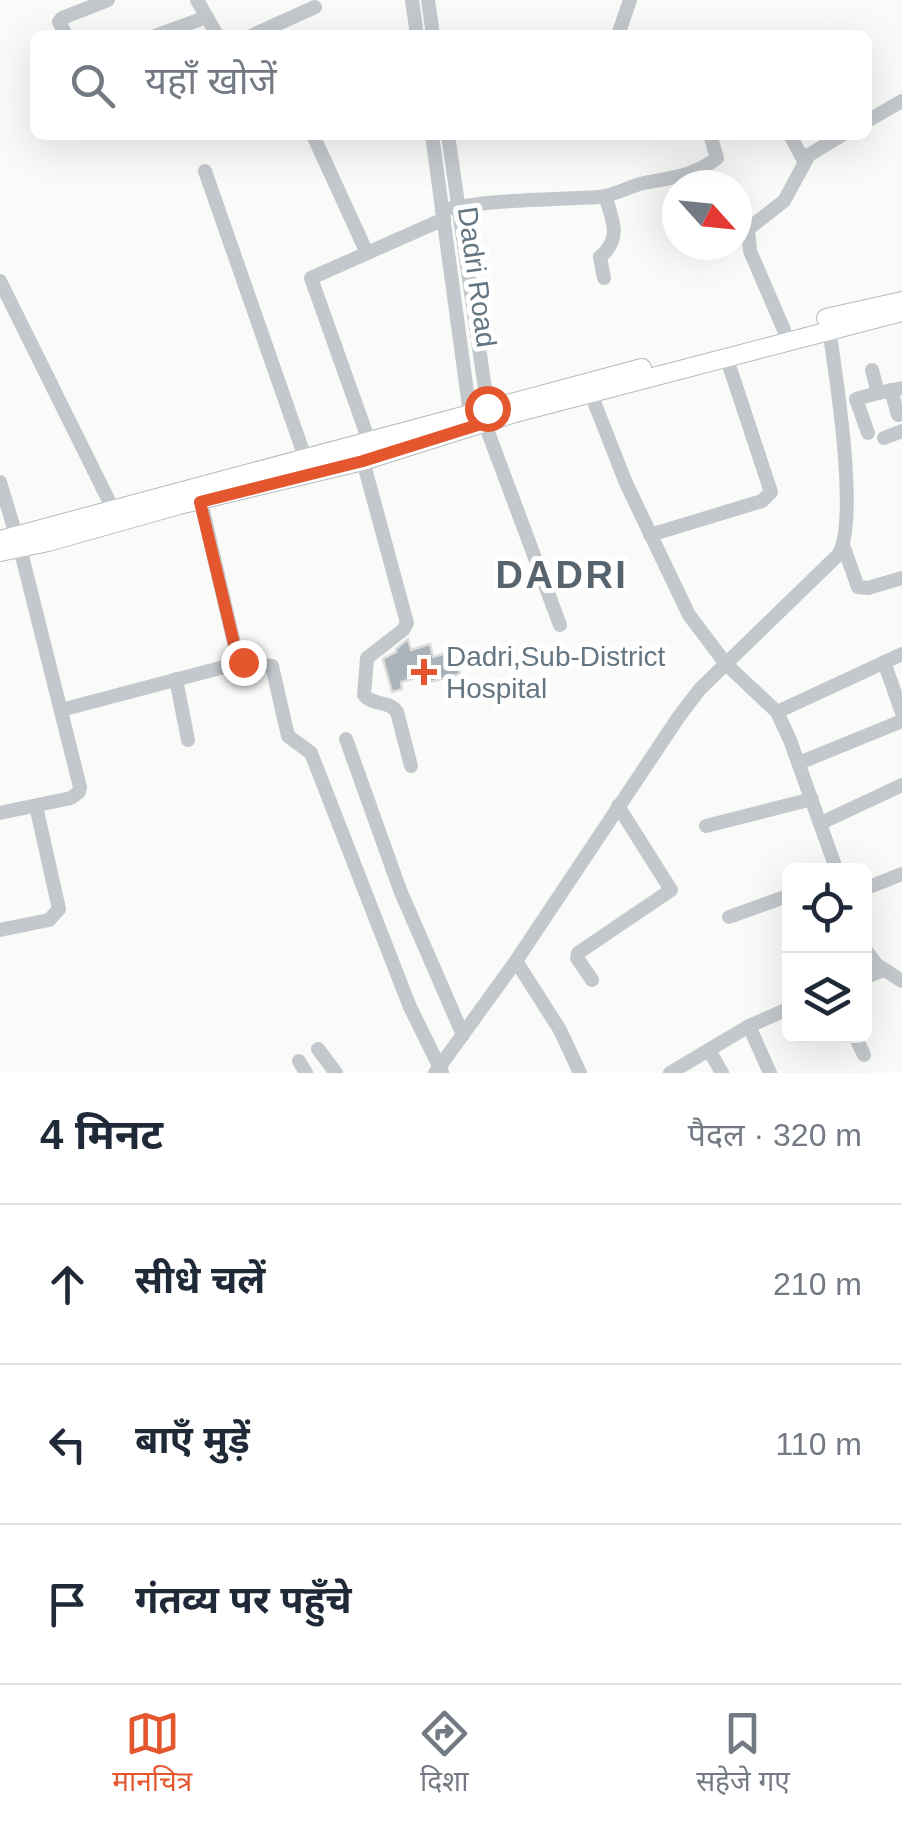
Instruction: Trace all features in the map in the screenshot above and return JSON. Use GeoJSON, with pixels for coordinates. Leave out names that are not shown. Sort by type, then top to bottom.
{"type":"FeatureCollection","features":[{"type":"Feature","properties":{"kind":"main road"},"geometry":{"type":"LineString","coordinates":[[12,541],[200,502],[369,442],[591,394],[902,301]]}},
{"type":"Feature","properties":{"kind":"main road"},"geometry":{"type":"LineString","coordinates":[[0,552],[12,541],[113,509],[308,466],[363,461],[480,417],[784,330],[902,312]]}},
{"type":"Feature","properties":{"kind":"street"},"geometry":{"type":"LineString","coordinates":[[63,30],[59,22],[62,18],[108,0]]}},
{"type":"Feature","properties":{"kind":"street"},"geometry":{"type":"LineString","coordinates":[[197,0],[214,30]]}},
{"type":"Feature","properties":{"kind":"street"},"geometry":{"type":"LineString","coordinates":[[412,0],[416,29],[433,28],[428,0]]}},
{"type":"Feature","properties":{"kind":"street"},"geometry":{"type":"LineString","coordinates":[[620,30],[630,0]]}},
{"type":"Feature","properties":{"kind":"street"},"geometry":{"type":"LineString","coordinates":[[264,30],[315,7]]}},
{"type":"Feature","properties":{"kind":"street"},"geometry":{"type":"LineString","coordinates":[[171,30],[207,17]]}},
{"type":"Feature","properties":{"kind":"street"},"geometry":{"type":"LineString","coordinates":[[872,118],[902,101]]}},
{"type":"Feature","properties":{"kind":"street"},"geometry":{"type":"LineString","coordinates":[[316,140],[367,253]]}},
{"type":"Feature","properties":{"kind":"street","name":"Dadri Road"},"geometry":{"type":"LineString","coordinates":[[433,140],[480,417],[560,625]]}},
{"type":"Feature","properties":{"kind":"street","name":"Dadri Road"},"geometry":{"type":"LineString","coordinates":[[448,140],[448,212]]}},
{"type":"Feature","properties":{"kind":"street"},"geometry":{"type":"LineString","coordinates":[[369,442],[310,280],[314,276],[448,212],[521,199],[605,196],[685,176],[715,161],[718,152],[712,140]]}},
{"type":"Feature","properties":{"kind":"street"},"geometry":{"type":"LineString","coordinates":[[793,140],[804,161]]}},
{"type":"Feature","properties":{"kind":"street"},"geometry":{"type":"LineString","coordinates":[[784,330],[746,234],[754,223],[784,201],[808,154],[833,140]]}},
{"type":"Feature","properties":{"kind":"street"},"geometry":{"type":"LineString","coordinates":[[205,171],[308,466]]}},
{"type":"Feature","properties":{"kind":"street"},"geometry":{"type":"LineString","coordinates":[[604,278],[600,258],[610,249],[616,234],[605,196]]}},
{"type":"Feature","properties":{"kind":"street"},"geometry":{"type":"LineString","coordinates":[[0,281],[113,509]]}},
{"type":"Feature","properties":{"kind":"street"},"geometry":{"type":"LineString","coordinates":[[828,323],[841,419],[845,482],[843,546],[858,586],[868,588],[902,578]]}},
{"type":"Feature","properties":{"kind":"street"},"geometry":{"type":"LineString","coordinates":[[650,536],[762,501],[770,492],[726,356]]}},
{"type":"Feature","properties":{"kind":"street"},"geometry":{"type":"LineString","coordinates":[[872,370],[890,390],[898,415]]}},
{"type":"Feature","properties":{"kind":"street"},"geometry":{"type":"LineString","coordinates":[[868,433],[856,399],[890,390]]}},
{"type":"Feature","properties":{"kind":"street"},"geometry":{"type":"LineString","coordinates":[[591,394],[650,536],[689,614],[726,664],[777,712],[834,863]]}},
{"type":"Feature","properties":{"kind":"street"},"geometry":{"type":"LineString","coordinates":[[884,438],[902,432]]}},
{"type":"Feature","properties":{"kind":"street"},"geometry":{"type":"LineString","coordinates":[[363,461],[406,620],[403,630],[367,658],[363,689],[367,699],[389,704],[397,712],[411,766]]}},
{"type":"Feature","properties":{"kind":"street"},"geometry":{"type":"LineString","coordinates":[[0,482],[12,541],[80,780],[80,792],[70,798],[0,814]]}},
{"type":"Feature","properties":{"kind":"street"},"geometry":{"type":"LineString","coordinates":[[200,502],[237,656],[243,662]]}},
{"type":"Feature","properties":{"kind":"street"},"geometry":{"type":"LineString","coordinates":[[439,1070],[680,715],[726,664],[832,562],[843,546]]}},
{"type":"Feature","properties":{"kind":"street"},"geometry":{"type":"LineString","coordinates":[[777,712],[902,654]]}},
{"type":"Feature","properties":{"kind":"street"},"geometry":{"type":"LineString","coordinates":[[62,710],[243,662],[270,663],[288,736],[311,753],[410,1008],[439,1070]]}},
{"type":"Feature","properties":{"kind":"street"},"geometry":{"type":"LineString","coordinates":[[884,662],[902,713]]}},
{"type":"Feature","properties":{"kind":"street"},"geometry":{"type":"LineString","coordinates":[[176,680],[188,740]]}},
{"type":"Feature","properties":{"kind":"street"},"geometry":{"type":"LineString","coordinates":[[799,763],[902,721]]}},
{"type":"Feature","properties":{"kind":"street"},"geometry":{"type":"LineString","coordinates":[[346,739],[400,890],[462,1035]]}},
{"type":"Feature","properties":{"kind":"street"},"geometry":{"type":"LineString","coordinates":[[822,823],[902,785]]}},
{"type":"Feature","properties":{"kind":"street"},"geometry":{"type":"LineString","coordinates":[[706,826],[812,799]]}},
{"type":"Feature","properties":{"kind":"street"},"geometry":{"type":"LineString","coordinates":[[0,930],[48,920],[59,909],[36,806]]}},
{"type":"Feature","properties":{"kind":"street"},"geometry":{"type":"LineString","coordinates":[[592,980],[577,958],[578,953],[671,890],[618,806]]}},
{"type":"Feature","properties":{"kind":"street"},"geometry":{"type":"LineString","coordinates":[[872,886],[902,874]]}},
{"type":"Feature","properties":{"kind":"street"},"geometry":{"type":"LineString","coordinates":[[730,917],[782,898]]}},
{"type":"Feature","properties":{"kind":"street"},"geometry":{"type":"LineString","coordinates":[[869,953],[884,970],[902,981]]}},
{"type":"Feature","properties":{"kind":"street"},"geometry":{"type":"LineString","coordinates":[[516,961],[560,1030],[580,1073]]}},
{"type":"Feature","properties":{"kind":"street"},"geometry":{"type":"LineString","coordinates":[[872,975],[884,970]]}},
{"type":"Feature","properties":{"kind":"street"},"geometry":{"type":"LineString","coordinates":[[670,1073],[748,1026],[782,1011]]}},
{"type":"Feature","properties":{"kind":"street"},"geometry":{"type":"LineString","coordinates":[[748,1026],[770,1073]]}},
{"type":"Feature","properties":{"kind":"street"},"geometry":{"type":"LineString","coordinates":[[858,1043],[864,1055]]}},
{"type":"Feature","properties":{"kind":"street"},"geometry":{"type":"LineString","coordinates":[[318,1050],[336,1073]]}},
{"type":"Feature","properties":{"kind":"street"},"geometry":{"type":"LineString","coordinates":[[709,1050],[722,1073]]}},
{"type":"Feature","properties":{"kind":"building"},"geometry":{"type":"Polygon","coordinates":[[[408,639],[411,650],[430,644],[433,657],[454,651],[460,674],[430,682],[428,676],[420,676],[401,682],[402,689],[392,692],[383,659],[408,639]]]}},
{"type":"Feature","properties":{"kind":"place","name":"Dadri,Sub-District Hospital"},"geometry":{"type":"Point","coordinates":[424,672]}},
{"type":"Feature","properties":{"kind":"district","name":"DADRI"},"geometry":{"type":"Point","coordinates":[562,575]}},
{"type":"Feature","properties":{"kind":"route"},"geometry":{"type":"LineString","coordinates":[[243,662],[237,656],[200,502],[363,461],[484,423],[490,421],[487,408]]}}]}
